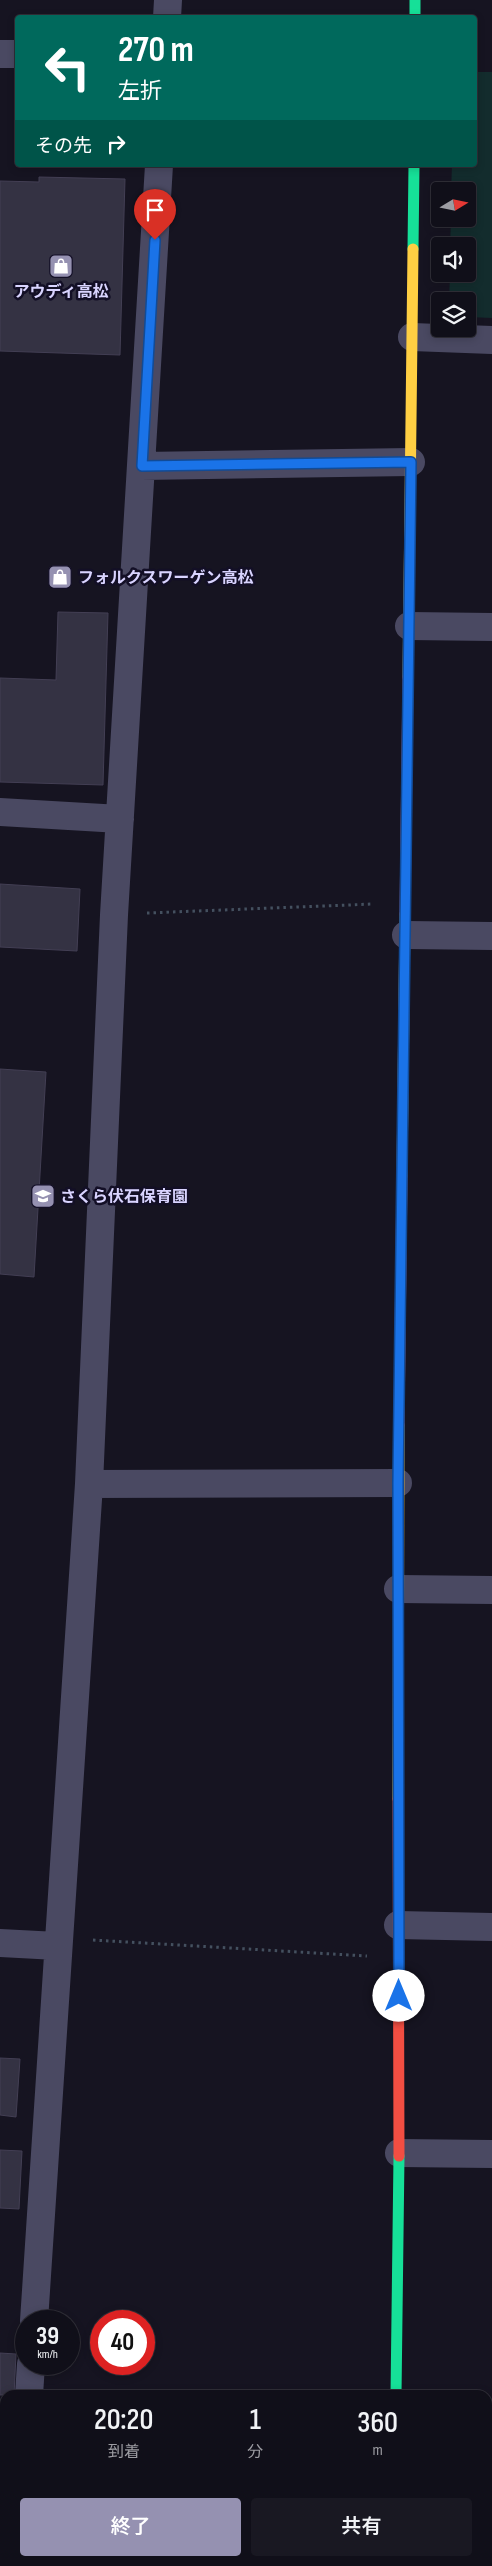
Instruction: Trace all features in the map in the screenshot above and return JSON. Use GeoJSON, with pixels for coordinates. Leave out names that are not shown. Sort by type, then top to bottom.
{"type":"FeatureCollection","features":[{"type":"Feature","properties":{"kind":"street"},"geometry":{"type":"LineString","coordinates":[[167,15],[168,0]]}},
{"type":"Feature","properties":{"kind":"street"},"geometry":{"type":"LineString","coordinates":[[415,0],[415,15]]}},
{"type":"Feature","properties":{"kind":"street"},"geometry":{"type":"LineString","coordinates":[[0,54],[15,54]]}},
{"type":"Feature","properties":{"kind":"street"},"geometry":{"type":"LineString","coordinates":[[35,2310],[89,1484],[114,915],[159,167]]}},
{"type":"Feature","properties":{"kind":"street"},"geometry":{"type":"LineString","coordinates":[[396,2390],[399,2152],[398,1483],[414,167]]}},
{"type":"Feature","properties":{"kind":"street"},"geometry":{"type":"LineString","coordinates":[[412,337],[492,340]]}},
{"type":"Feature","properties":{"kind":"street"},"geometry":{"type":"LineString","coordinates":[[142,466],[411,462]]}},
{"type":"Feature","properties":{"kind":"street"},"geometry":{"type":"LineString","coordinates":[[409,626],[492,627]]}},
{"type":"Feature","properties":{"kind":"street"},"geometry":{"type":"LineString","coordinates":[[0,812],[120,819]]}},
{"type":"Feature","properties":{"kind":"street"},"geometry":{"type":"LineString","coordinates":[[406,935],[492,936]]}},
{"type":"Feature","properties":{"kind":"street"},"geometry":{"type":"LineString","coordinates":[[89,1484],[398,1483]]}},
{"type":"Feature","properties":{"kind":"street"},"geometry":{"type":"LineString","coordinates":[[398,1589],[492,1590]]}},
{"type":"Feature","properties":{"kind":"street"},"geometry":{"type":"LineString","coordinates":[[398,1925],[492,1927]]}},
{"type":"Feature","properties":{"kind":"street"},"geometry":{"type":"LineString","coordinates":[[0,1943],[58,1942]]}},
{"type":"Feature","properties":{"kind":"street"},"geometry":{"type":"LineString","coordinates":[[399,2152],[492,2154]]}},
{"type":"Feature","properties":{"kind":"street"},"geometry":{"type":"LineString","coordinates":[[29,2390],[30,2375]]}},
{"type":"Feature","properties":{"kind":"path"},"geometry":{"type":"LineString","coordinates":[[114,915],[406,903]]}},
{"type":"Feature","properties":{"kind":"path"},"geometry":{"type":"LineString","coordinates":[[58,1942],[398,1958]]}},
{"type":"Feature","properties":{"kind":"green space"},"geometry":{"type":"Polygon","coordinates":[[[477,72],[492,72],[492,318],[476,317],[476,292],[449,292],[450,282],[476,282],[476,237],[450,237],[451,228],[476,228],[476,182],[451,182],[452,167],[477,167],[477,72]]]}},
{"type":"Feature","properties":{"kind":"building","name":"アウディ高松"},"geometry":{"type":"Polygon","coordinates":[[[39,177],[125,179],[120,355],[0,351],[0,181],[39,182],[39,177]]]}},
{"type":"Feature","properties":{"kind":"building"},"geometry":{"type":"Polygon","coordinates":[[[58,612],[108,613],[103,785],[0,782],[0,678],[56,680],[58,612]]]}},
{"type":"Feature","properties":{"kind":"building"},"geometry":{"type":"Polygon","coordinates":[[[0,884],[80,889],[77,951],[0,947],[0,884]]]}},
{"type":"Feature","properties":{"kind":"building"},"geometry":{"type":"Polygon","coordinates":[[[0,1069],[46,1072],[34,1277],[0,1274],[0,1069]]]}},
{"type":"Feature","properties":{"kind":"building"},"geometry":{"type":"Polygon","coordinates":[[[0,2058],[20,2059],[16,2117],[0,2115],[0,2058]]]}},
{"type":"Feature","properties":{"kind":"building"},"geometry":{"type":"Polygon","coordinates":[[[0,2150],[22,2151],[19,2209],[0,2208],[0,2150]]]}},
{"type":"Feature","properties":{"kind":"building"},"geometry":{"type":"Polygon","coordinates":[[[0,2353],[15,2354],[14,2390],[0,2390],[0,2353]]]}},
{"type":"Feature","properties":{"kind":"traffic: fast"},"geometry":{"type":"LineString","coordinates":[[415,0],[415,15]]}},
{"type":"Feature","properties":{"kind":"traffic: fast"},"geometry":{"type":"LineString","coordinates":[[413,249],[414,167]]}},
{"type":"Feature","properties":{"kind":"traffic: fast"},"geometry":{"type":"LineString","coordinates":[[396,2390],[399,2156]]}},
{"type":"Feature","properties":{"kind":"traffic: slow"},"geometry":{"type":"LineString","coordinates":[[408,677],[413,249]]}},
{"type":"Feature","properties":{"kind":"traffic: slow"},"geometry":{"type":"LineString","coordinates":[[402,1176],[405,914]]}},
{"type":"Feature","properties":{"kind":"traffic: slow"},"geometry":{"type":"LineString","coordinates":[[398,1799],[399,1425]]}},
{"type":"Feature","properties":{"kind":"traffic: jam"},"geometry":{"type":"LineString","coordinates":[[405,914],[408,677]]}},
{"type":"Feature","properties":{"kind":"traffic: jam"},"geometry":{"type":"LineString","coordinates":[[399,1425],[402,1176]]}},
{"type":"Feature","properties":{"kind":"traffic: jam"},"geometry":{"type":"LineString","coordinates":[[398,1799],[399,2156]]}},
{"type":"Feature","properties":{"kind":"place","name":"アウディ高松"},"geometry":{"type":"Point","coordinates":[61,266]}},
{"type":"Feature","properties":{"kind":"place","name":"フォルクスワーゲン高松"},"geometry":{"type":"Point","coordinates":[60,577]}},
{"type":"Feature","properties":{"kind":"place","name":"さくら伏石保育園"},"geometry":{"type":"Point","coordinates":[43,1196]}},
{"type":"Feature","properties":{"kind":"route"},"geometry":{"type":"LineString","coordinates":[[155,240],[142,466],[411,462],[398,1483],[399,1996]]}}]}
